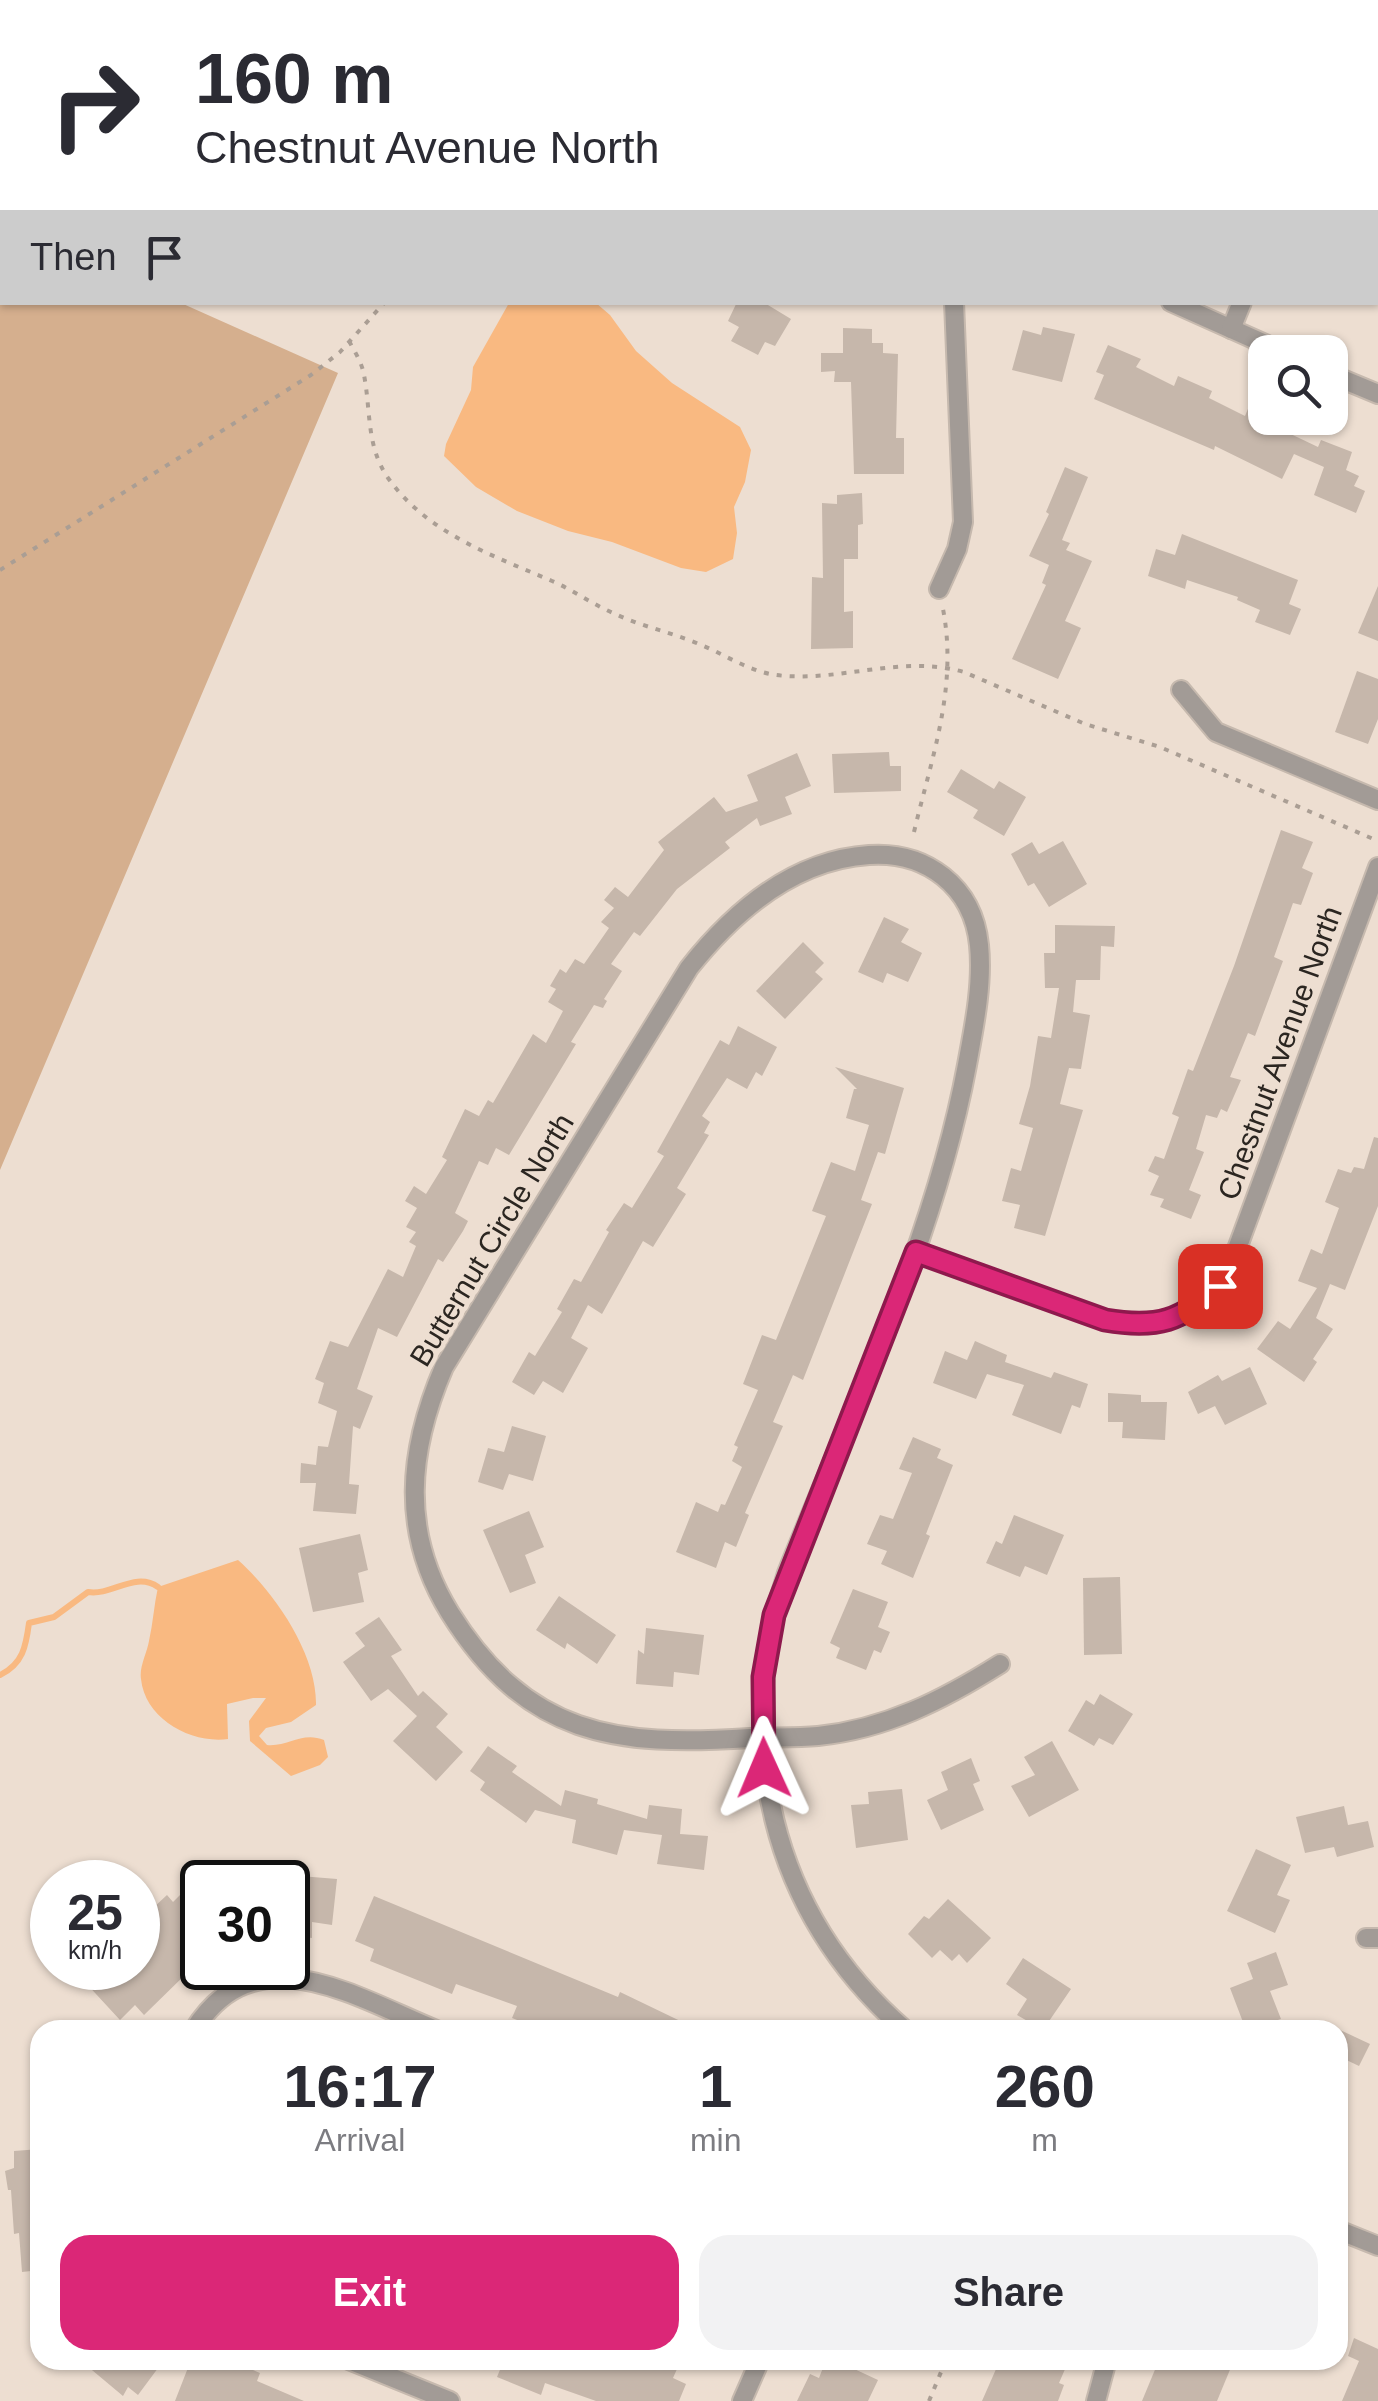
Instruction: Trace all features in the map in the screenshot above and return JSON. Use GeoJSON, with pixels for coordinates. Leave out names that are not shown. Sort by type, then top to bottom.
{"type":"FeatureCollection","features":[{"type":"Feature","properties":{"kind":"street"},"geometry":{"type":"LineString","coordinates":[[939,589],[957,548],[963,522],[954,305]]}},
{"type":"Feature","properties":{"kind":"street"},"geometry":{"type":"LineString","coordinates":[[1178,305],[1248,337]]}},
{"type":"Feature","properties":{"kind":"street"},"geometry":{"type":"LineString","coordinates":[[1231,329],[1241,305]]}},
{"type":"Feature","properties":{"kind":"street"},"geometry":{"type":"LineString","coordinates":[[1348,382],[1378,394]]}},
{"type":"Feature","properties":{"kind":"street"},"geometry":{"type":"LineString","coordinates":[[1181,690],[1216,732],[1378,800]]}},
{"type":"Feature","properties":{"kind":"street","name":"Butternut Circle North"},"geometry":{"type":"LineString","coordinates":[[916,1252],[939,1185],[962,1087],[977,993],[980,945],[963,898],[928,864],[905,855],[844,858],[796,876],[745,907],[689,968],[444,1367],[417,1444],[413,1494],[421,1543],[437,1592],[464,1636],[494,1673],[538,1706],[584,1728],[631,1740],[680,1743],[821,1736],[899,1718],[947,1696],[1000,1664]]}},
{"type":"Feature","properties":{"kind":"street","name":"Chestnut Avenue North"},"geometry":{"type":"LineString","coordinates":[[916,1252],[1105,1320],[1136,1325],[1168,1322],[1196,1308],[1220,1286],[1234,1258],[1378,867]]}},
{"type":"Feature","properties":{"kind":"street"},"geometry":{"type":"LineString","coordinates":[[896,2020],[838,1956],[790,1871],[770,1810],[763,1738],[763,1677],[774,1615],[916,1252]]}},
{"type":"Feature","properties":{"kind":"street"},"geometry":{"type":"LineString","coordinates":[[202,2020],[222,1995],[264,1977],[295,1976],[412,2020]]}},
{"type":"Feature","properties":{"kind":"street"},"geometry":{"type":"LineString","coordinates":[[1348,2234],[1378,2246]]}},
{"type":"Feature","properties":{"kind":"street"},"geometry":{"type":"LineString","coordinates":[[374,2370],[450,2401]]}},
{"type":"Feature","properties":{"kind":"street"},"geometry":{"type":"LineString","coordinates":[[742,2401],[756,2370]]}},
{"type":"Feature","properties":{"kind":"street"},"geometry":{"type":"LineString","coordinates":[[1096,2401],[1104,2370]]}},
{"type":"Feature","properties":{"kind":"path"},"geometry":{"type":"LineString","coordinates":[[0,570],[311,375],[382,305]]}},
{"type":"Feature","properties":{"kind":"path"},"geometry":{"type":"LineString","coordinates":[[349,341],[364,374],[370,438],[386,476],[423,515],[464,544],[570,589],[621,617],[772,674],[792,676],[875,666],[950,668],[1004,687],[1085,724],[1160,747],[1378,841]]}},
{"type":"Feature","properties":{"kind":"path"},"geometry":{"type":"LineString","coordinates":[[914,832],[947,698],[948,635],[939,589]]}},
{"type":"Feature","properties":{"kind":"path"},"geometry":{"type":"LineString","coordinates":[[929,2401],[942,2370]]}},
{"type":"Feature","properties":{"kind":"shaded area"},"geometry":{"type":"Polygon","coordinates":[[[0,305],[185,305],[338,373],[0,1170],[0,305]]]}},
{"type":"Feature","properties":{"kind":"shaded area"},"geometry":{"type":"Polygon","coordinates":[[[508,305],[598,305],[636,351],[672,383],[740,427],[751,450],[745,482],[734,507],[737,533],[733,559],[706,572],[681,568],[517,511],[476,487],[444,456],[471,390],[473,367],[508,305]]]}},
{"type":"Feature","properties":{"kind":"shaded area"},"geometry":{"type":"Polygon","coordinates":[[[238,1560],[266,1589],[291,1626],[302,1645],[314,1685],[316,1705],[291,1722],[266,1728],[259,1736],[267,1745],[309,1737],[324,1740],[328,1757],[320,1765],[291,1776],[250,1741],[249,1721],[266,1698],[227,1704],[228,1739],[214,1739],[172,1726],[151,1706],[144,1693],[141,1670],[158,1587],[238,1560]]]}},
{"type":"Feature","properties":{"kind":"building"},"geometry":{"type":"Polygon","coordinates":[[[736,305],[768,305],[791,319],[775,346],[765,342],[758,355],[731,341],[739,327],[728,321],[736,305]]]}},
{"type":"Feature","properties":{"kind":"building"},"geometry":{"type":"Polygon","coordinates":[[[1043,327],[1075,334],[1062,382],[1012,370],[1023,330],[1041,335],[1043,327]]]}},
{"type":"Feature","properties":{"kind":"building"},"geometry":{"type":"Polygon","coordinates":[[[843,328],[872,329],[872,343],[883,343],[883,353],[898,354],[896,438],[904,438],[904,474],[854,474],[851,382],[834,382],[835,371],[821,372],[821,353],[843,353],[843,328]]]}},
{"type":"Feature","properties":{"kind":"building"},"geometry":{"type":"Polygon","coordinates":[[[1108,345],[1141,359],[1136,367],[1174,386],[1178,376],[1212,391],[1209,398],[1245,416],[1248,409],[1248,435],[1293,435],[1318,447],[1321,440],[1352,452],[1346,470],[1359,476],[1354,486],[1365,491],[1356,513],[1314,495],[1324,467],[1294,454],[1282,479],[1215,446],[1214,450],[1094,399],[1104,375],[1096,372],[1108,345]]]}},
{"type":"Feature","properties":{"kind":"building"},"geometry":{"type":"Polygon","coordinates":[[[1065,467],[1088,477],[1062,540],[1070,543],[1066,550],[1092,561],[1065,621],[1081,628],[1058,679],[1012,659],[1046,585],[1042,583],[1049,565],[1029,556],[1065,467]]]}},
{"type":"Feature","properties":{"kind":"building"},"geometry":{"type":"Polygon","coordinates":[[[862,493],[858,559],[844,559],[844,612],[853,611],[853,648],[811,649],[812,577],[823,578],[822,503],[837,504],[837,495],[862,493]]]}},
{"type":"Feature","properties":{"kind":"building"},"geometry":{"type":"Polygon","coordinates":[[[1182,534],[1298,580],[1289,604],[1301,609],[1290,635],[1255,622],[1260,610],[1237,600],[1238,597],[1187,580],[1185,589],[1148,576],[1156,549],[1175,555],[1182,534]]]}},
{"type":"Feature","properties":{"kind":"building"},"geometry":{"type":"Polygon","coordinates":[[[1378,586],[1378,641],[1358,633],[1378,586]]]}},
{"type":"Feature","properties":{"kind":"building"},"geometry":{"type":"Polygon","coordinates":[[[1357,671],[1378,679],[1378,719],[1368,744],[1335,732],[1357,671]]]}},
{"type":"Feature","properties":{"kind":"building"},"geometry":{"type":"Polygon","coordinates":[[[889,752],[890,766],[901,766],[901,791],[834,793],[832,754],[889,752]]]}},
{"type":"Feature","properties":{"kind":"building"},"geometry":{"type":"Polygon","coordinates":[[[797,753],[811,786],[785,797],[792,814],[760,826],[757,818],[725,842],[730,848],[677,889],[640,936],[634,932],[611,964],[622,971],[604,999],[607,1001],[603,1008],[594,1005],[571,1042],[576,1044],[509,1155],[496,1148],[488,1165],[479,1161],[455,1213],[468,1221],[463,1231],[443,1262],[438,1259],[397,1337],[378,1328],[357,1389],[373,1396],[360,1429],[353,1426],[349,1484],[359,1485],[356,1514],[313,1511],[316,1483],[300,1483],[301,1463],[316,1465],[318,1446],[328,1447],[337,1411],[318,1403],[324,1383],[315,1379],[330,1341],[348,1347],[388,1269],[403,1277],[416,1246],[409,1242],[416,1232],[406,1227],[417,1208],[405,1201],[414,1186],[426,1194],[447,1160],[442,1157],[465,1109],[479,1116],[488,1100],[493,1103],[533,1034],[546,1043],[563,1011],[548,1002],[556,989],[550,986],[560,969],[566,973],[575,959],[584,964],[609,928],[601,922],[614,908],[604,900],[615,887],[628,897],[664,850],[658,842],[714,797],[726,812],[758,801],[747,775],[797,753]]]}},
{"type":"Feature","properties":{"kind":"building"},"geometry":{"type":"Polygon","coordinates":[[[961,769],[994,789],[999,781],[1026,797],[1004,836],[973,818],[978,810],[947,792],[961,769]]]}},
{"type":"Feature","properties":{"kind":"building"},"geometry":{"type":"Polygon","coordinates":[[[1281,830],[1313,842],[1302,868],[1313,873],[1301,905],[1293,903],[1274,957],[1283,961],[1255,1036],[1248,1033],[1230,1077],[1241,1080],[1227,1112],[1221,1109],[1217,1118],[1206,1115],[1196,1149],[1204,1152],[1189,1190],[1201,1195],[1191,1219],[1160,1207],[1164,1199],[1150,1195],[1159,1176],[1148,1171],[1155,1156],[1164,1159],[1179,1117],[1172,1114],[1188,1069],[1193,1071],[1234,966],[1281,830]]]}},
{"type":"Feature","properties":{"kind":"building"},"geometry":{"type":"Polygon","coordinates":[[[1063,841],[1087,884],[1049,907],[1034,883],[1028,886],[1011,854],[1032,842],[1039,854],[1063,841]]]}},
{"type":"Feature","properties":{"kind":"building"},"geometry":{"type":"Polygon","coordinates":[[[884,917],[909,929],[901,942],[922,953],[908,982],[887,973],[883,983],[858,972],[884,917]]]}},
{"type":"Feature","properties":{"kind":"building"},"geometry":{"type":"Polygon","coordinates":[[[1055,925],[1115,926],[1114,947],[1101,946],[1100,980],[1076,980],[1073,1012],[1090,1015],[1081,1069],[1069,1068],[1060,1104],[1083,1110],[1045,1236],[1014,1228],[1020,1205],[1002,1201],[1011,1168],[1021,1171],[1033,1128],[1019,1124],[1038,1036],[1051,1038],[1059,988],[1045,988],[1044,953],[1055,953],[1055,925]]]}},
{"type":"Feature","properties":{"kind":"building"},"geometry":{"type":"Polygon","coordinates":[[[803,942],[824,963],[815,972],[823,979],[785,1019],[756,991],[803,942]]]}},
{"type":"Feature","properties":{"kind":"building"},"geometry":{"type":"Polygon","coordinates":[[[738,1026],[777,1047],[762,1076],[756,1072],[747,1089],[727,1078],[702,1116],[710,1122],[704,1133],[709,1135],[677,1188],[686,1194],[653,1247],[643,1241],[602,1314],[588,1305],[571,1338],[588,1348],[563,1393],[543,1381],[534,1395],[512,1382],[529,1352],[535,1356],[562,1312],[557,1309],[574,1279],[581,1282],[624,1203],[632,1208],[664,1156],[657,1152],[720,1040],[729,1045],[738,1026]]]}},
{"type":"Feature","properties":{"kind":"building"},"geometry":{"type":"Polygon","coordinates":[[[835,1067],[904,1088],[885,1154],[878,1152],[861,1200],[872,1204],[803,1380],[793,1375],[773,1422],[783,1426],[745,1513],[749,1515],[736,1547],[725,1542],[716,1568],[676,1552],[696,1502],[718,1512],[721,1504],[725,1505],[742,1467],[732,1461],[738,1447],[734,1445],[758,1390],[743,1384],[762,1335],[776,1340],[826,1216],[812,1211],[831,1162],[855,1171],[869,1125],[846,1118],[857,1089],[835,1067]]]}},
{"type":"Feature","properties":{"kind":"building"},"geometry":{"type":"Polygon","coordinates":[[[1374,1137],[1378,1138],[1378,1206],[1345,1290],[1330,1284],[1316,1318],[1333,1329],[1313,1359],[1317,1362],[1304,1382],[1257,1349],[1278,1321],[1290,1329],[1317,1288],[1298,1281],[1311,1249],[1322,1254],[1339,1208],[1325,1202],[1338,1169],[1351,1173],[1354,1167],[1364,1169],[1374,1137]]]}},
{"type":"Feature","properties":{"kind":"building"},"geometry":{"type":"Polygon","coordinates":[[[975,1341],[1007,1355],[1005,1362],[1051,1378],[1054,1372],[1088,1384],[1080,1408],[1072,1405],[1061,1434],[1012,1415],[1024,1385],[987,1374],[976,1399],[933,1383],[945,1351],[967,1360],[975,1341]]]}},
{"type":"Feature","properties":{"kind":"building"},"geometry":{"type":"Polygon","coordinates":[[[1250,1367],[1267,1404],[1225,1425],[1215,1406],[1198,1414],[1188,1392],[1218,1375],[1222,1381],[1250,1367]]]}},
{"type":"Feature","properties":{"kind":"building"},"geometry":{"type":"Polygon","coordinates":[[[1108,1393],[1141,1395],[1141,1402],[1167,1402],[1165,1440],[1122,1438],[1123,1422],[1108,1422],[1108,1393]]]}},
{"type":"Feature","properties":{"kind":"building"},"geometry":{"type":"Polygon","coordinates":[[[512,1426],[546,1436],[533,1481],[509,1474],[503,1490],[478,1482],[488,1448],[504,1452],[512,1426]]]}},
{"type":"Feature","properties":{"kind":"building"},"geometry":{"type":"Polygon","coordinates":[[[913,1437],[941,1449],[937,1458],[953,1465],[913,1578],[881,1564],[887,1551],[867,1544],[880,1515],[893,1519],[912,1473],[899,1469],[913,1437]]]}},
{"type":"Feature","properties":{"kind":"building"},"geometry":{"type":"Polygon","coordinates":[[[529,1511],[544,1547],[525,1555],[536,1583],[510,1593],[483,1530],[529,1511]]]}},
{"type":"Feature","properties":{"kind":"building"},"geometry":{"type":"Polygon","coordinates":[[[1014,1515],[1064,1535],[1047,1575],[1025,1566],[1020,1577],[986,1563],[996,1541],[1002,1544],[1014,1515]]]}},
{"type":"Feature","properties":{"kind":"building"},"geometry":{"type":"Polygon","coordinates":[[[360,1534],[368,1570],[358,1573],[364,1602],[313,1612],[299,1548],[360,1534]]]}},
{"type":"Feature","properties":{"kind":"building"},"geometry":{"type":"Polygon","coordinates":[[[1120,1577],[1122,1654],[1084,1655],[1083,1578],[1120,1577]]]}},
{"type":"Feature","properties":{"kind":"building"},"geometry":{"type":"Polygon","coordinates":[[[853,1589],[888,1602],[878,1627],[890,1632],[881,1653],[874,1650],[866,1670],[836,1658],[840,1648],[830,1643],[853,1589]]]}},
{"type":"Feature","properties":{"kind":"building"},"geometry":{"type":"Polygon","coordinates":[[[559,1596],[616,1635],[597,1664],[567,1643],[565,1649],[536,1630],[559,1596]]]}},
{"type":"Feature","properties":{"kind":"building"},"geometry":{"type":"Polygon","coordinates":[[[379,1617],[402,1650],[391,1656],[418,1696],[423,1691],[448,1714],[436,1727],[463,1752],[436,1781],[393,1741],[417,1716],[388,1689],[371,1701],[343,1662],[365,1646],[355,1633],[379,1617]]]}},
{"type":"Feature","properties":{"kind":"building"},"geometry":{"type":"Polygon","coordinates":[[[646,1628],[704,1635],[699,1675],[674,1672],[673,1687],[636,1684],[638,1650],[644,1654],[646,1628]]]}},
{"type":"Feature","properties":{"kind":"building"},"geometry":{"type":"Polygon","coordinates":[[[1100,1694],[1133,1714],[1113,1745],[1099,1738],[1094,1746],[1068,1731],[1086,1700],[1094,1705],[1100,1694]]]}},
{"type":"Feature","properties":{"kind":"building"},"geometry":{"type":"Polygon","coordinates":[[[1052,1741],[1079,1790],[1029,1817],[1011,1786],[1035,1775],[1024,1757],[1052,1741]]]}},
{"type":"Feature","properties":{"kind":"building"},"geometry":{"type":"Polygon","coordinates":[[[488,1746],[517,1766],[512,1772],[561,1806],[565,1790],[647,1819],[649,1805],[682,1809],[680,1834],[708,1836],[704,1870],[657,1864],[662,1835],[624,1830],[617,1855],[572,1843],[576,1820],[535,1810],[526,1823],[480,1790],[485,1782],[470,1771],[488,1746]]]}},
{"type":"Feature","properties":{"kind":"building"},"geometry":{"type":"Polygon","coordinates":[[[971,1758],[980,1781],[973,1784],[984,1810],[941,1830],[927,1800],[948,1790],[941,1772],[971,1758]]]}},
{"type":"Feature","properties":{"kind":"building"},"geometry":{"type":"Polygon","coordinates":[[[902,1789],[908,1840],[856,1848],[851,1805],[869,1804],[868,1792],[902,1789]]]}},
{"type":"Feature","properties":{"kind":"building"},"geometry":{"type":"Polygon","coordinates":[[[1344,1806],[1348,1825],[1368,1821],[1374,1847],[1337,1857],[1334,1847],[1305,1853],[1296,1817],[1344,1806]]]}},
{"type":"Feature","properties":{"kind":"building"},"geometry":{"type":"Polygon","coordinates":[[[1256,1849],[1291,1865],[1277,1895],[1290,1900],[1275,1933],[1227,1911],[1256,1849]]]}},
{"type":"Feature","properties":{"kind":"building"},"geometry":{"type":"Polygon","coordinates":[[[310,1877],[337,1879],[332,1925],[312,1922],[312,1938],[310,1877]]]}},
{"type":"Feature","properties":{"kind":"building"},"geometry":{"type":"Polygon","coordinates":[[[167,1895],[173,1902],[180,1895],[180,1980],[144,2015],[135,2005],[120,2020],[92,1990],[160,1990],[160,1902],[167,1895]]]}},
{"type":"Feature","properties":{"kind":"building"},"geometry":{"type":"Polygon","coordinates":[[[374,1896],[618,1997],[620,1992],[678,2020],[517,2020],[512,2018],[517,2006],[456,1984],[452,1994],[370,1961],[374,1949],[355,1941],[374,1896]]]}},
{"type":"Feature","properties":{"kind":"building"},"geometry":{"type":"Polygon","coordinates":[[[948,1899],[991,1938],[967,1963],[959,1954],[952,1961],[940,1950],[932,1958],[908,1934],[924,1916],[929,1919],[948,1899]]]}},
{"type":"Feature","properties":{"kind":"building"},"geometry":{"type":"Polygon","coordinates":[[[1276,1952],[1288,1985],[1270,1991],[1281,2019],[1242,2020],[1230,1988],[1253,1979],[1247,1963],[1276,1952]]]}},
{"type":"Feature","properties":{"kind":"building"},"geometry":{"type":"Polygon","coordinates":[[[1023,1958],[1071,1989],[1050,2020],[1026,2020],[1017,2015],[1027,1999],[1006,1984],[1023,1958]]]}},
{"type":"Feature","properties":{"kind":"building"},"geometry":{"type":"Polygon","coordinates":[[[1348,2034],[1370,2044],[1359,2066],[1348,2061],[1348,2034]]]}},
{"type":"Feature","properties":{"kind":"building"},"geometry":{"type":"Polygon","coordinates":[[[30,2150],[30,2271],[22,2272],[19,2233],[14,2234],[11,2190],[5,2171],[14,2168],[14,2151],[30,2150]]]}},
{"type":"Feature","properties":{"kind":"building"},"geometry":{"type":"Polygon","coordinates":[[[1354,2338],[1378,2349],[1378,2401],[1342,2401],[1359,2361],[1348,2356],[1354,2338]]]}},
{"type":"Feature","properties":{"kind":"building"},"geometry":{"type":"Polygon","coordinates":[[[92,2370],[157,2370],[138,2395],[128,2387],[123,2396],[92,2370]]]}},
{"type":"Feature","properties":{"kind":"building"},"geometry":{"type":"Polygon","coordinates":[[[187,2370],[253,2370],[260,2373],[257,2381],[304,2401],[175,2401],[187,2370]]]}},
{"type":"Feature","properties":{"kind":"building"},"geometry":{"type":"Polygon","coordinates":[[[500,2370],[677,2370],[673,2378],[686,2384],[679,2401],[596,2401],[545,2383],[541,2395],[497,2377],[500,2370]]]}},
{"type":"Feature","properties":{"kind":"building"},"geometry":{"type":"Polygon","coordinates":[[[822,2370],[856,2370],[878,2380],[868,2401],[797,2401],[810,2374],[819,2378],[822,2370]]]}},
{"type":"Feature","properties":{"kind":"building"},"geometry":{"type":"Polygon","coordinates":[[[996,2370],[1065,2370],[1058,2401],[982,2401],[996,2370]]]}},
{"type":"Feature","properties":{"kind":"building"},"geometry":{"type":"Polygon","coordinates":[[[1155,2370],[1230,2370],[1217,2401],[1142,2401],[1155,2370]]]}},
{"type":"Feature","properties":{"kind":"waterway"},"geometry":{"type":"LineString","coordinates":[[0,1675],[22,1654],[29,1623],[54,1617],[88,1592],[141,1582],[158,1587]]}},
{"type":"Feature","properties":{"kind":"route"},"geometry":{"type":"LineString","coordinates":[[764,1768],[763,1677],[774,1615],[916,1252],[1105,1320],[1136,1325],[1168,1322],[1196,1308],[1220,1286]]}}]}
